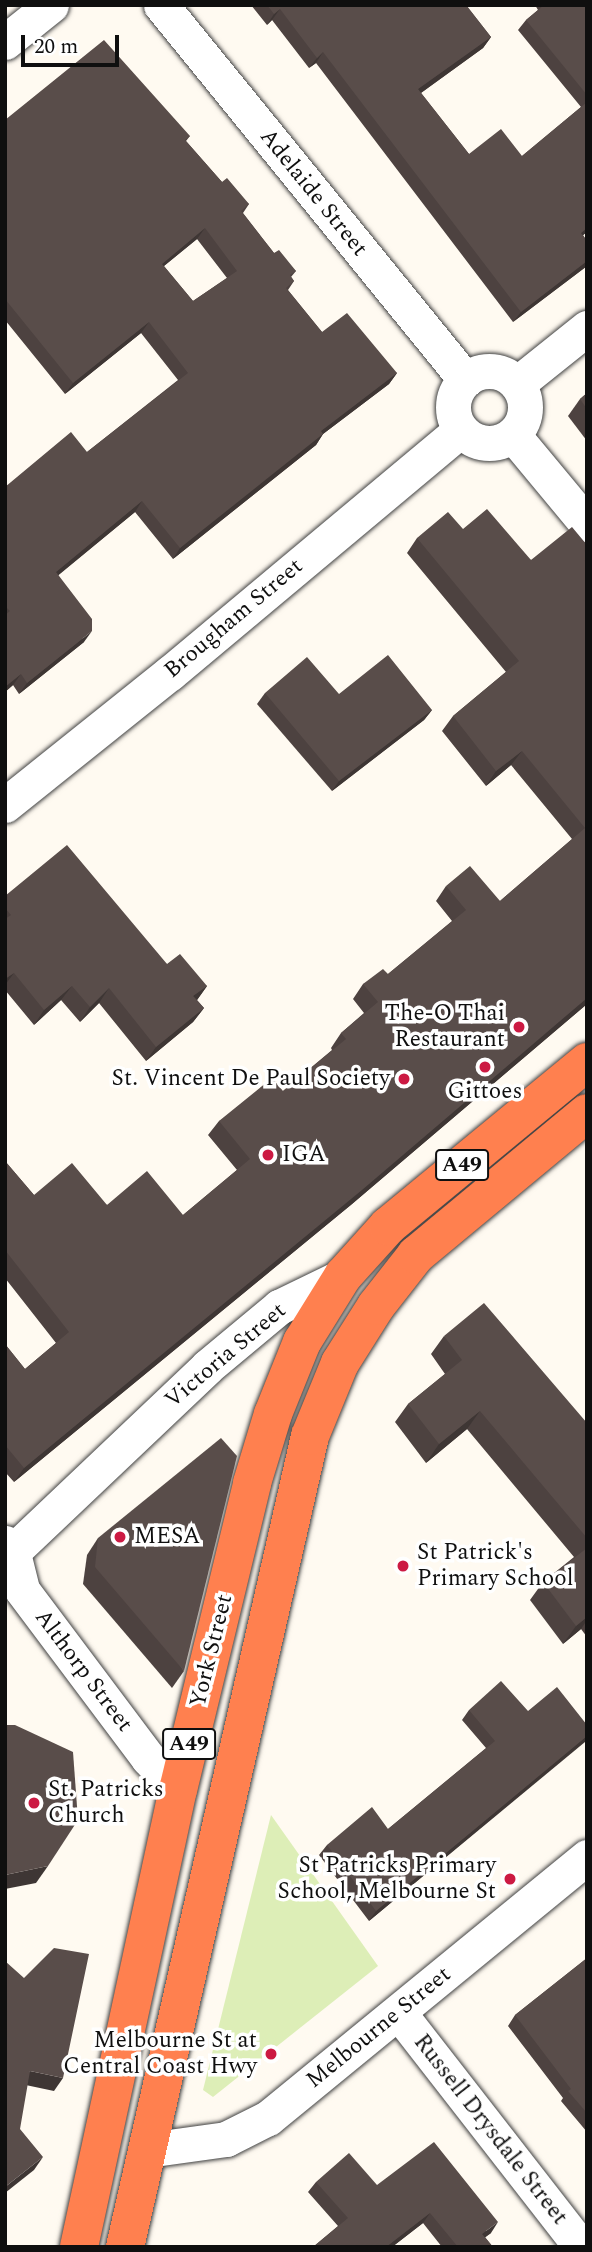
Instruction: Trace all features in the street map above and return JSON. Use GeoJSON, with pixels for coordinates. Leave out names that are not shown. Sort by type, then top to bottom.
{"type":"FeatureCollection","features":[{"type":"Feature","properties":{"kind":"highway","name":"Victoria Street"},"geometry":{"type":"LineString","coordinates":[[343,1276],[388,1227],[587,1062]]}},
{"type":"Feature","properties":{"kind":"highway","name":"York Street"},"geometry":{"type":"LineString","coordinates":[[125,2247],[310,1436],[340,1363],[376,1306],[416,1255],[587,1113]]}},
{"type":"Feature","properties":{"kind":"highway","name":"York Street"},"geometry":{"type":"LineString","coordinates":[[79,2247],[178,1790],[252,1483],[273,1414],[302,1342],[343,1276]]}},
{"type":"Feature","properties":{"kind":"street"},"geometry":{"type":"LineString","coordinates":[[5,42],[51,5]]}},
{"type":"Feature","properties":{"kind":"street","name":"Adelaide Street"},"geometry":{"type":"LineString","coordinates":[[161,5],[466,380]]}},
{"type":"Feature","properties":{"kind":"street"},"geometry":{"type":"LineString","coordinates":[[517,384],[587,328]]}},
{"type":"Feature","properties":{"kind":"street"},"geometry":{"type":"LineString","coordinates":[[498,372],[517,384],[523,394],[524,416],[513,435],[503,441],[480,442],[461,430],[453,409],[454,398],[466,380],[475,374],[498,372]]}},
{"type":"Feature","properties":{"kind":"street","name":"Brougham Street"},"geometry":{"type":"LineString","coordinates":[[5,805],[170,673],[461,430]]}},
{"type":"Feature","properties":{"kind":"street"},"geometry":{"type":"LineString","coordinates":[[513,435],[587,524]]}},
{"type":"Feature","properties":{"kind":"street","name":"Victoria Street"},"geometry":{"type":"LineString","coordinates":[[8,1552],[207,1367],[258,1324],[279,1307],[343,1276]]}},
{"type":"Feature","properties":{"kind":"street","name":"Althorp Street"},"geometry":{"type":"LineString","coordinates":[[8,1552],[22,1590],[148,1758],[178,1790]]}},
{"type":"Feature","properties":{"kind":"street","name":"Melbourne Street"},"geometry":{"type":"LineString","coordinates":[[147,2150],[226,2140],[268,2118],[587,1857]]}},
{"type":"Feature","properties":{"kind":"street","name":"Russell Drysdale Street"},"geometry":{"type":"LineString","coordinates":[[399,2013],[581,2247]]}},
{"type":"Feature","properties":{"kind":"green space"},"geometry":{"type":"Polygon","coordinates":[[[271,1815],[378,1966],[213,2097],[203,2090],[271,1815]]]}},
{"type":"Feature","properties":{"kind":"building"},"geometry":{"type":"Polygon","coordinates":[[[267,5],[466,5],[491,37],[418,89],[469,154],[501,129],[522,156],[587,102],[587,228],[581,233],[587,241],[587,261],[521,312],[323,52],[317,58],[280,9],[274,14],[267,5]]]}},
{"type":"Feature","properties":{"kind":"building"},"geometry":{"type":"Polygon","coordinates":[[[544,5],[587,5],[587,95],[526,20],[544,5]]]}},
{"type":"Feature","properties":{"kind":"building"},"geometry":{"type":"Polygon","coordinates":[[[104,40],[190,136],[185,140],[222,182],[227,178],[249,204],[241,211],[274,253],[279,250],[296,271],[290,275],[294,281],[286,288],[322,332],[347,313],[397,373],[321,431],[323,434],[180,548],[142,501],[56,572],[92,619],[92,631],[27,683],[21,674],[5,687],[5,615],[10,611],[5,606],[5,487],[71,432],[87,452],[188,373],[149,322],[73,383],[5,299],[5,120],[104,40]],[[205,228],[162,264],[193,301],[237,271],[205,228]]]}},
{"type":"Feature","properties":{"kind":"building"},"geometry":{"type":"Polygon","coordinates":[[[587,393],[587,409],[580,399],[587,393]]]}},
{"type":"Feature","properties":{"kind":"building"},"geometry":{"type":"Polygon","coordinates":[[[487,509],[531,560],[572,527],[587,545],[587,998],[362,1190],[24,1468],[5,1445],[5,1344],[25,1369],[69,1332],[5,1250],[5,1161],[34,1195],[72,1163],[107,1205],[147,1171],[183,1215],[250,1159],[219,1121],[272,1078],[283,1091],[346,1039],[341,1033],[378,1002],[363,984],[383,969],[388,974],[466,910],[446,886],[470,866],[500,901],[585,828],[522,751],[496,771],[453,716],[519,661],[417,538],[448,512],[463,529],[487,509]]]}},
{"type":"Feature","properties":{"kind":"building"},"geometry":{"type":"Polygon","coordinates":[[[388,655],[432,710],[339,781],[265,693],[307,657],[339,694],[388,655]]]}},
{"type":"Feature","properties":{"kind":"building"},"geometry":{"type":"Polygon","coordinates":[[[67,845],[167,964],[180,954],[207,986],[193,996],[204,1008],[156,1047],[109,988],[90,1007],[72,986],[44,1010],[14,973],[5,979],[5,919],[11,915],[5,908],[5,896],[67,845]]]}},
{"type":"Feature","properties":{"kind":"building"},"geometry":{"type":"Polygon","coordinates":[[[484,1303],[587,1423],[587,1538],[480,1411],[439,1444],[408,1404],[462,1360],[444,1336],[484,1303]]]}},
{"type":"Feature","properties":{"kind":"building"},"geometry":{"type":"Polygon","coordinates":[[[221,1438],[237,1456],[184,1671],[95,1567],[98,1538],[221,1438]]]}},
{"type":"Feature","properties":{"kind":"building"},"geometry":{"type":"Polygon","coordinates":[[[587,1548],[587,1617],[576,1626],[543,1582],[587,1548]]]}},
{"type":"Feature","properties":{"kind":"building"},"geometry":{"type":"Polygon","coordinates":[[[501,1681],[528,1711],[557,1687],[587,1725],[587,1736],[376,1911],[327,1845],[372,1807],[388,1829],[495,1741],[469,1710],[501,1681]]]}},
{"type":"Feature","properties":{"kind":"building","name":"St. Patricks Church"},"geometry":{"type":"Polygon","coordinates":[[[5,1725],[15,1725],[73,1752],[78,1820],[48,1866],[5,1875],[5,1725]]]}},
{"type":"Feature","properties":{"kind":"building"},"geometry":{"type":"Polygon","coordinates":[[[54,1948],[89,1954],[63,2078],[30,2071],[20,2129],[43,2157],[5,2187],[5,1961],[24,1978],[54,1948]]]}},
{"type":"Feature","properties":{"kind":"building"},"geometry":{"type":"Polygon","coordinates":[[[587,1958],[587,2113],[568,2091],[571,2089],[515,2015],[587,1958]]]}},
{"type":"Feature","properties":{"kind":"building"},"geometry":{"type":"Polygon","coordinates":[[[434,2142],[498,2222],[482,2234],[493,2247],[458,2247],[430,2213],[386,2247],[313,2247],[348,2218],[316,2182],[349,2153],[377,2185],[434,2142]]]}},
{"type":"Feature","properties":{"kind":"place","name":"The-O Thai Restaurant"},"geometry":{"type":"Point","coordinates":[519,1027]}},
{"type":"Feature","properties":{"kind":"place","name":"Gittoes"},"geometry":{"type":"Point","coordinates":[485,1067]}},
{"type":"Feature","properties":{"kind":"place","name":"St. Vincent De Paul Society"},"geometry":{"type":"Point","coordinates":[404,1079]}},
{"type":"Feature","properties":{"kind":"place","name":"IGA"},"geometry":{"type":"Point","coordinates":[268,1155]}},
{"type":"Feature","properties":{"kind":"place","name":"MESA"},"geometry":{"type":"Point","coordinates":[120,1537]}},
{"type":"Feature","properties":{"kind":"place","name":"St Patrick's Primary School"},"geometry":{"type":"Point","coordinates":[403,1566]}},
{"type":"Feature","properties":{"kind":"place","name":"St. Patricks Church"},"geometry":{"type":"Point","coordinates":[34,1803]}},
{"type":"Feature","properties":{"kind":"place","name":"St Patricks Primary School, Melbourne St"},"geometry":{"type":"Point","coordinates":[510,1879]}},
{"type":"Feature","properties":{"kind":"place","name":"Melbourne St at Central Coast Hwy"},"geometry":{"type":"Point","coordinates":[271,2054]}}]}
